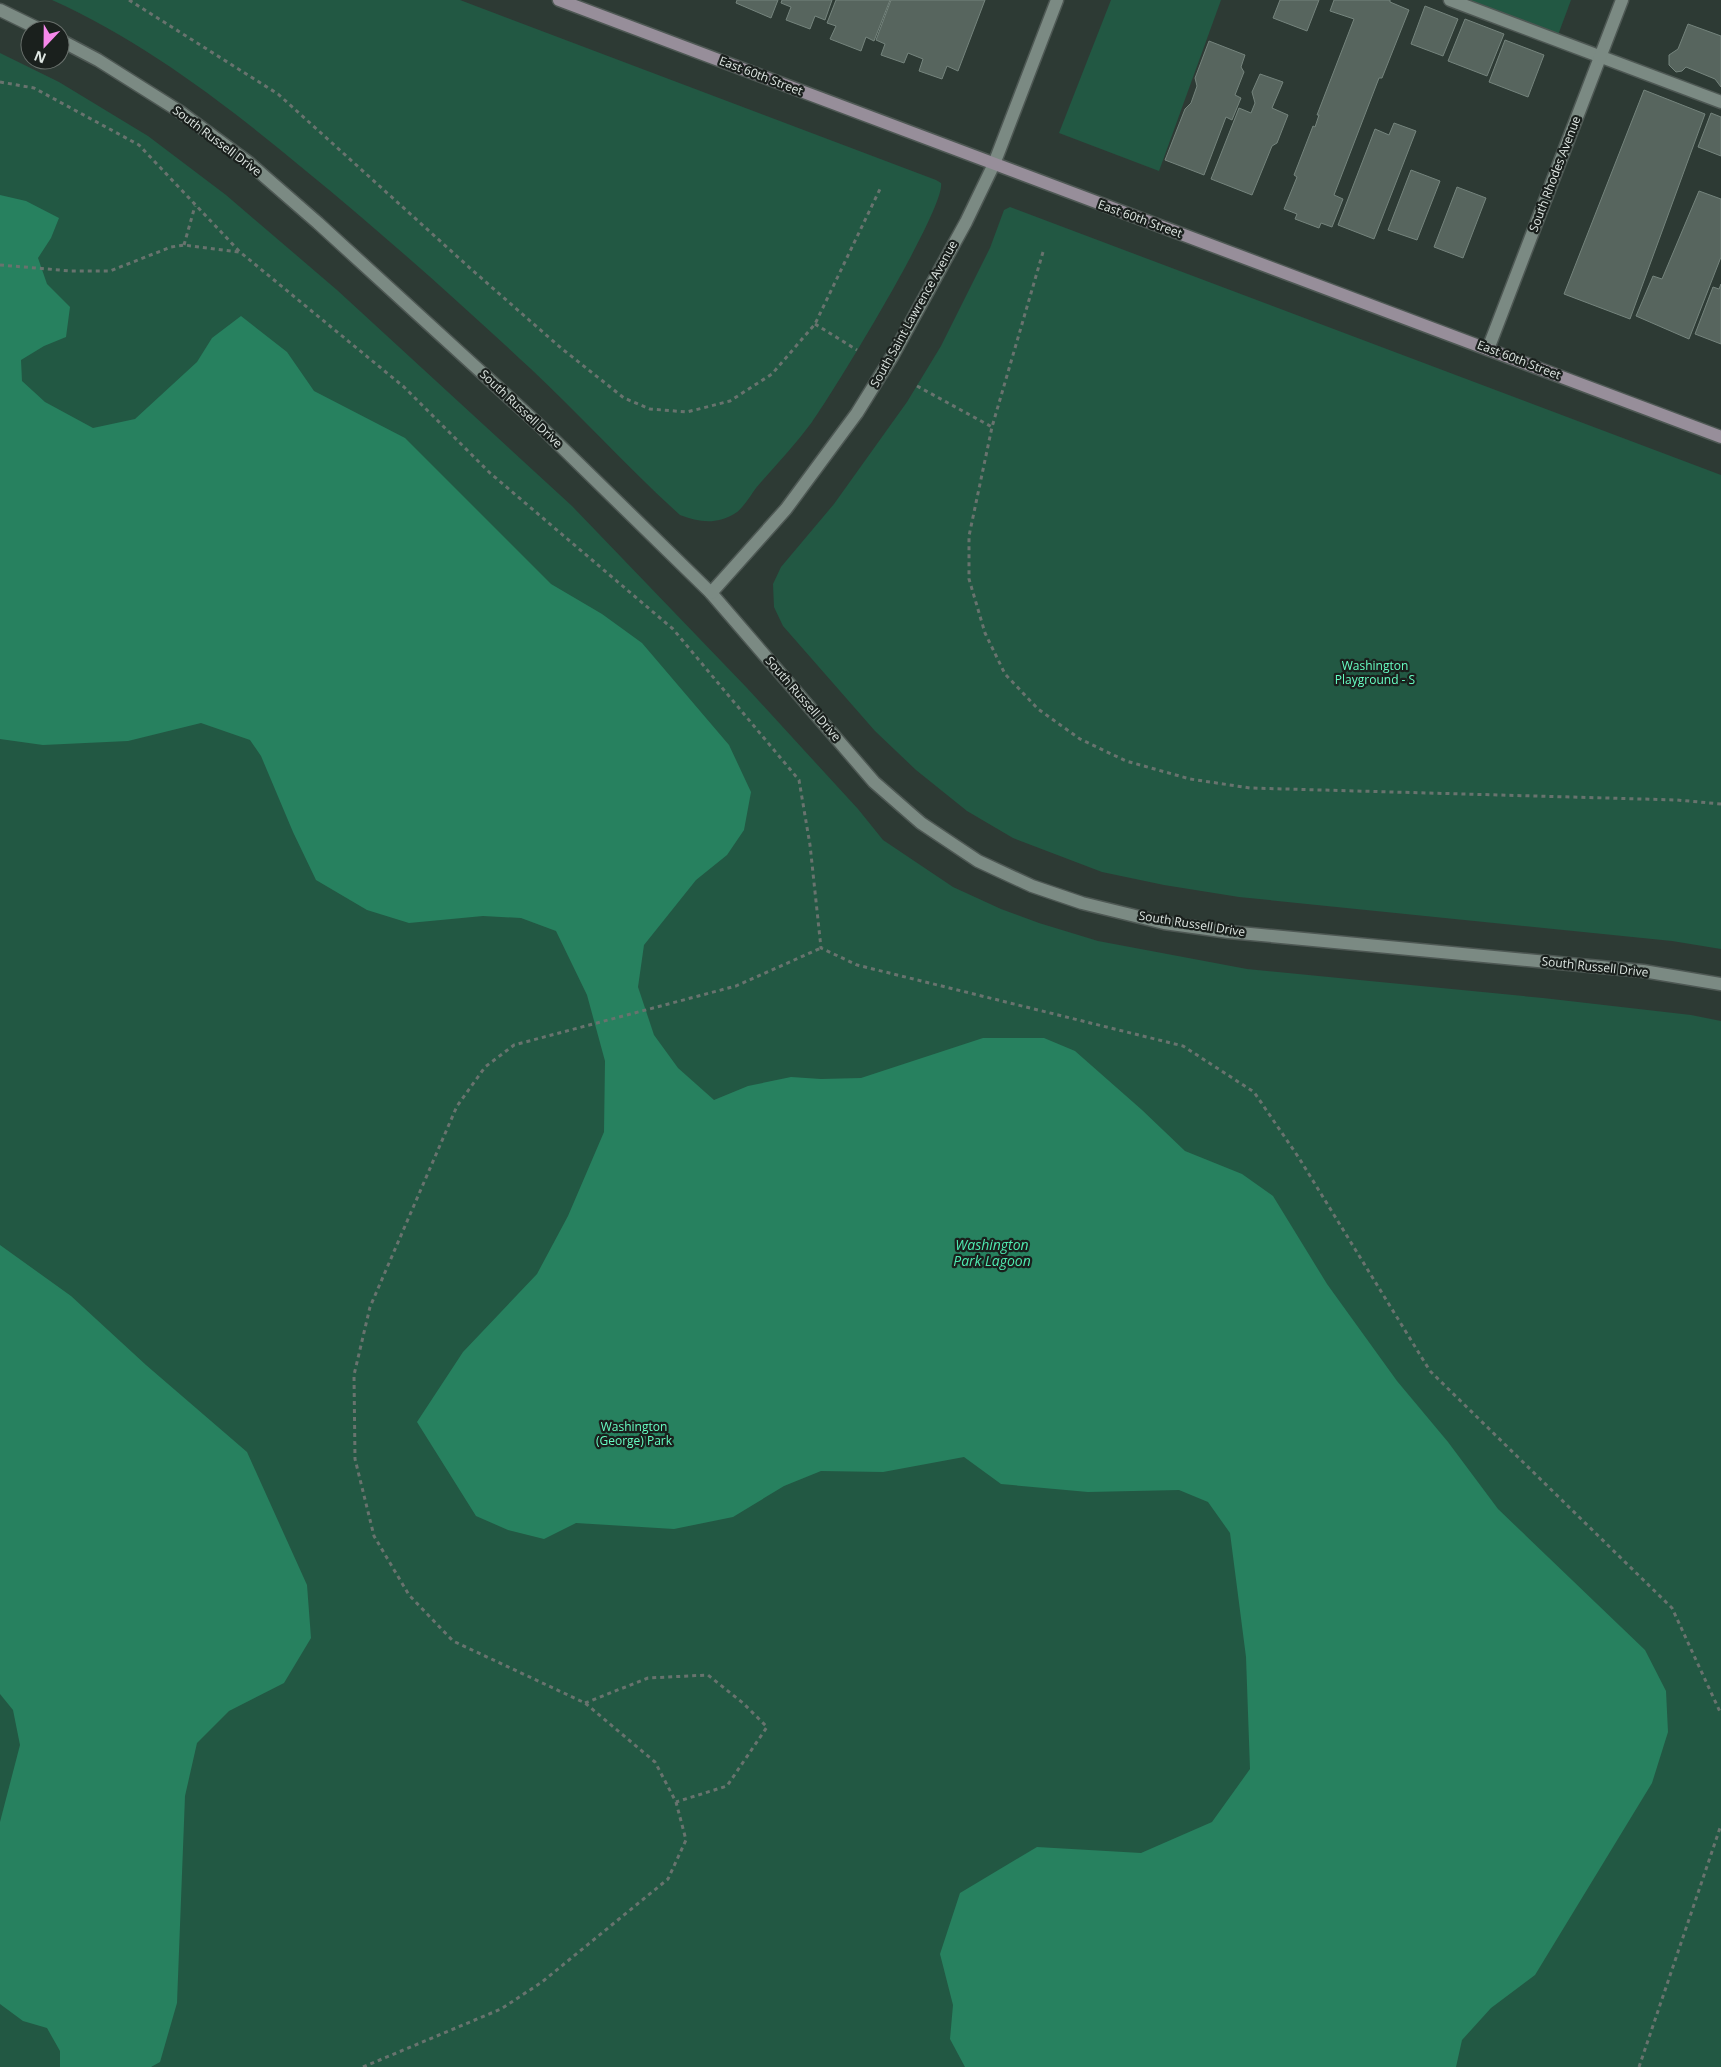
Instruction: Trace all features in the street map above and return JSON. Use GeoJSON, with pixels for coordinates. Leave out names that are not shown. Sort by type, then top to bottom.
{"type":"FeatureCollection","features":[{"type":"Feature","properties":{"kind":"street","name":"East 60th Street"},"geometry":{"type":"LineString","coordinates":[[559,0],[1721,436]]}},
{"type":"Feature","properties":{"kind":"street","name":"South Saint Lawrence Avenue"},"geometry":{"type":"LineString","coordinates":[[710,593],[786,509],[857,413],[893,355],[966,222],[994,164],[1057,0]]}},
{"type":"Feature","properties":{"kind":"street"},"geometry":{"type":"LineString","coordinates":[[1450,0],[1721,102]]}},
{"type":"Feature","properties":{"kind":"street","name":"South Rhodes Avenue"},"geometry":{"type":"LineString","coordinates":[[1488,349],[1622,0]]}},
{"type":"Feature","properties":{"kind":"street"},"geometry":{"type":"LineString","coordinates":[[0,10],[20,20]]}},
{"type":"Feature","properties":{"kind":"street","name":"South Russell Drive"},"geometry":{"type":"LineString","coordinates":[[70,45],[98,60],[179,111],[248,162],[326,230],[539,425],[710,593],[874,782],[921,823],[978,861],[1032,886],[1082,903],[1164,923],[1238,933],[1643,971],[1721,984]]}},
{"type":"Feature","properties":{"kind":"path"},"geometry":{"type":"LineString","coordinates":[[129,0],[278,94],[471,269],[562,348],[624,398],[650,409],[687,412],[730,401],[772,374],[815,324],[880,189]]}},
{"type":"Feature","properties":{"kind":"path"},"geometry":{"type":"LineString","coordinates":[[0,82],[34,88],[140,145],[240,252],[404,387],[490,474],[673,629],[799,780],[810,846],[821,948]]}},
{"type":"Feature","properties":{"kind":"path"},"geometry":{"type":"LineString","coordinates":[[184,245],[195,206]]}},
{"type":"Feature","properties":{"kind":"path"},"geometry":{"type":"LineString","coordinates":[[0,265],[72,271],[110,271],[171,247],[184,245],[240,252]]}},
{"type":"Feature","properties":{"kind":"path"},"geometry":{"type":"LineString","coordinates":[[1043,252],[992,427],[969,536],[969,580],[985,633],[1005,674],[1038,709],[1080,739],[1126,761],[1190,779],[1250,788],[1677,800],[1721,804]]}},
{"type":"Feature","properties":{"kind":"path"},"geometry":{"type":"LineString","coordinates":[[815,324],[858,350]]}},
{"type":"Feature","properties":{"kind":"path"},"geometry":{"type":"LineString","coordinates":[[917,386],[992,427]]}},
{"type":"Feature","properties":{"kind":"path"},"geometry":{"type":"LineString","coordinates":[[363,2067],[501,2008],[542,1982],[668,1879],[686,1840],[676,1802],[655,1762],[585,1703],[452,1641],[409,1595],[374,1536],[355,1459],[354,1375],[370,1306],[457,1106],[484,1067],[514,1045],[736,986],[821,948],[856,965],[1183,1046],[1254,1092],[1299,1158],[1430,1371],[1672,1608],[1721,1714]]}},
{"type":"Feature","properties":{"kind":"path"},"geometry":{"type":"LineString","coordinates":[[585,1703],[648,1678],[708,1675],[743,1703],[767,1728],[727,1786],[676,1802]]}},
{"type":"Feature","properties":{"kind":"path"},"geometry":{"type":"LineString","coordinates":[[1639,2067],[1721,1825]]}},
{"type":"Feature","properties":{"kind":"green space"},"geometry":{"type":"Polygon","coordinates":[[[52,0],[460,0],[936,180],[941,183],[938,199],[926,227],[886,301],[842,376],[812,422],[737,512],[714,521],[694,519],[680,515],[550,387],[476,318],[277,147],[216,99],[153,55],[120,35],[52,0]]]}},
{"type":"Feature","properties":{"kind":"green space"},"geometry":{"type":"Polygon","coordinates":[[[1111,0],[1221,0],[1159,171],[1059,133],[1111,0]]]}},
{"type":"Feature","properties":{"kind":"green space"},"geometry":{"type":"Polygon","coordinates":[[[1466,0],[1571,0],[1558,35],[1466,0]]]}},
{"type":"Feature","properties":{"kind":"green space","name":"Washington (George) Park"},"geometry":{"type":"Polygon","coordinates":[[[0,53],[20,63],[20,70],[35,70],[59,82],[148,136],[226,195],[337,290],[572,506],[747,688],[858,809],[883,840],[953,887],[1001,909],[1098,941],[1247,969],[1543,998],[1691,1015],[1721,1021],[1721,2067],[0,2067],[0,53]]]}},
{"type":"Feature","properties":{"kind":"green space","name":"Washington Playground - S"},"geometry":{"type":"Polygon","coordinates":[[[1010,207],[1721,475],[1721,949],[1672,941],[1239,897],[1164,885],[1102,872],[1013,838],[967,811],[916,770],[875,731],[783,626],[774,607],[773,584],[781,567],[834,504],[907,402],[941,346],[990,248],[1004,210],[1010,207]]]}},
{"type":"Feature","properties":{"kind":"water","name":"Washington Park Lagoon"},"geometry":{"type":"Polygon","coordinates":[[[0,195],[26,201],[59,218],[51,238],[38,258],[47,284],[70,307],[66,337],[44,346],[21,360],[22,381],[45,402],[93,428],[135,419],[197,362],[212,338],[241,316],[287,352],[314,391],[405,438],[551,584],[602,614],[642,643],[729,745],[751,792],[744,830],[727,855],[696,880],[644,945],[638,987],[654,1035],[678,1068],[714,1100],[748,1086],[791,1077],[821,1079],[861,1078],[983,1038],[1044,1038],[1075,1051],[1185,1151],[1242,1174],[1273,1196],[1327,1284],[1397,1381],[1448,1442],[1498,1509],[1645,1650],[1666,1691],[1668,1732],[1652,1783],[1535,1975],[1491,2008],[1462,2040],[1456,2067],[965,2067],[950,2039],[953,2005],[940,1954],[960,1893],[1037,1847],[1141,1853],[1212,1822],[1250,1769],[1246,1657],[1230,1533],[1208,1502],[1179,1490],[1088,1492],[1001,1484],[964,1457],[883,1472],[821,1471],[784,1486],[733,1517],[674,1529],[576,1523],[544,1539],[508,1530],[476,1516],[417,1422],[463,1352],[537,1274],[568,1216],[604,1132],[605,1061],[587,995],[556,931],[521,918],[483,916],[409,923],[367,910],[316,880],[293,832],[261,756],[250,740],[201,723],[128,741],[43,745],[0,739],[0,195]]]}},
{"type":"Feature","properties":{"kind":"water"},"geometry":{"type":"Polygon","coordinates":[[[0,1245],[71,1296],[146,1365],[247,1452],[307,1585],[311,1638],[284,1683],[229,1711],[197,1743],[185,1796],[177,2003],[160,2062],[151,2067],[60,2067],[60,2051],[47,2028],[23,2021],[0,2004],[0,1822],[20,1745],[13,1710],[0,1694],[0,1245]]]}},
{"type":"Feature","properties":{"kind":"building"},"geometry":{"type":"Polygon","coordinates":[[[737,0],[778,0],[771,18],[736,3],[737,0]]]}},
{"type":"Feature","properties":{"kind":"building"},"geometry":{"type":"Polygon","coordinates":[[[782,0],[832,0],[825,20],[815,16],[810,29],[786,20],[791,7],[781,3],[782,0]]]}},
{"type":"Feature","properties":{"kind":"building"},"geometry":{"type":"Polygon","coordinates":[[[836,0],[890,0],[874,41],[866,37],[861,51],[830,39],[836,26],[827,23],[836,0]]]}},
{"type":"Feature","properties":{"kind":"building"},"geometry":{"type":"Polygon","coordinates":[[[891,0],[985,0],[958,71],[947,66],[942,79],[919,71],[923,59],[908,53],[904,63],[881,55],[885,44],[876,40],[891,0]]]}},
{"type":"Feature","properties":{"kind":"building"},"geometry":{"type":"Polygon","coordinates":[[[1280,0],[1319,0],[1307,31],[1273,18],[1280,0]]]}},
{"type":"Feature","properties":{"kind":"building"},"geometry":{"type":"Polygon","coordinates":[[[1334,0],[1390,0],[1390,2],[1409,10],[1382,78],[1379,78],[1334,195],[1343,199],[1332,227],[1321,223],[1319,228],[1295,219],[1297,214],[1284,209],[1297,177],[1294,175],[1313,126],[1315,127],[1319,115],[1317,115],[1354,19],[1330,11],[1334,0]]]}},
{"type":"Feature","properties":{"kind":"building"},"geometry":{"type":"Polygon","coordinates":[[[1425,6],[1458,19],[1443,56],[1411,44],[1425,6]]]}},
{"type":"Feature","properties":{"kind":"building"},"geometry":{"type":"Polygon","coordinates":[[[1465,19],[1504,34],[1487,76],[1448,61],[1465,19]]]}},
{"type":"Feature","properties":{"kind":"building"},"geometry":{"type":"Polygon","coordinates":[[[1688,24],[1721,36],[1721,87],[1715,79],[1686,67],[1682,71],[1676,72],[1669,65],[1669,55],[1678,49],[1688,24]]]}},
{"type":"Feature","properties":{"kind":"building"},"geometry":{"type":"Polygon","coordinates":[[[1505,40],[1544,55],[1528,97],[1489,82],[1505,40]]]}},
{"type":"Feature","properties":{"kind":"building"},"geometry":{"type":"Polygon","coordinates":[[[1209,41],[1245,55],[1241,67],[1244,72],[1235,95],[1241,98],[1232,120],[1226,117],[1204,175],[1165,160],[1185,109],[1191,103],[1197,86],[1195,78],[1209,41]]]}},
{"type":"Feature","properties":{"kind":"building"},"geometry":{"type":"Polygon","coordinates":[[[1260,74],[1283,82],[1272,108],[1288,115],[1277,143],[1272,146],[1252,195],[1211,179],[1239,108],[1251,113],[1255,103],[1252,92],[1260,74]]]}},
{"type":"Feature","properties":{"kind":"building"},"geometry":{"type":"Polygon","coordinates":[[[1644,90],[1705,114],[1630,319],[1564,294],[1644,90]]]}},
{"type":"Feature","properties":{"kind":"building"},"geometry":{"type":"Polygon","coordinates":[[[1711,113],[1721,117],[1721,156],[1698,147],[1711,113]]]}},
{"type":"Feature","properties":{"kind":"building"},"geometry":{"type":"Polygon","coordinates":[[[1394,123],[1416,131],[1374,239],[1338,225],[1375,129],[1389,135],[1394,123]]]}},
{"type":"Feature","properties":{"kind":"building"},"geometry":{"type":"Polygon","coordinates":[[[1411,170],[1440,181],[1417,240],[1388,230],[1411,170]]]}},
{"type":"Feature","properties":{"kind":"building"},"geometry":{"type":"Polygon","coordinates":[[[1457,187],[1486,198],[1463,258],[1434,247],[1457,187]]]}},
{"type":"Feature","properties":{"kind":"building"},"geometry":{"type":"Polygon","coordinates":[[[1699,191],[1721,199],[1721,257],[1689,339],[1636,316],[1653,276],[1662,279],[1699,191]]]}},
{"type":"Feature","properties":{"kind":"building"},"geometry":{"type":"Polygon","coordinates":[[[1721,284],[1721,344],[1695,334],[1713,287],[1719,289],[1721,284]]]}}]}
